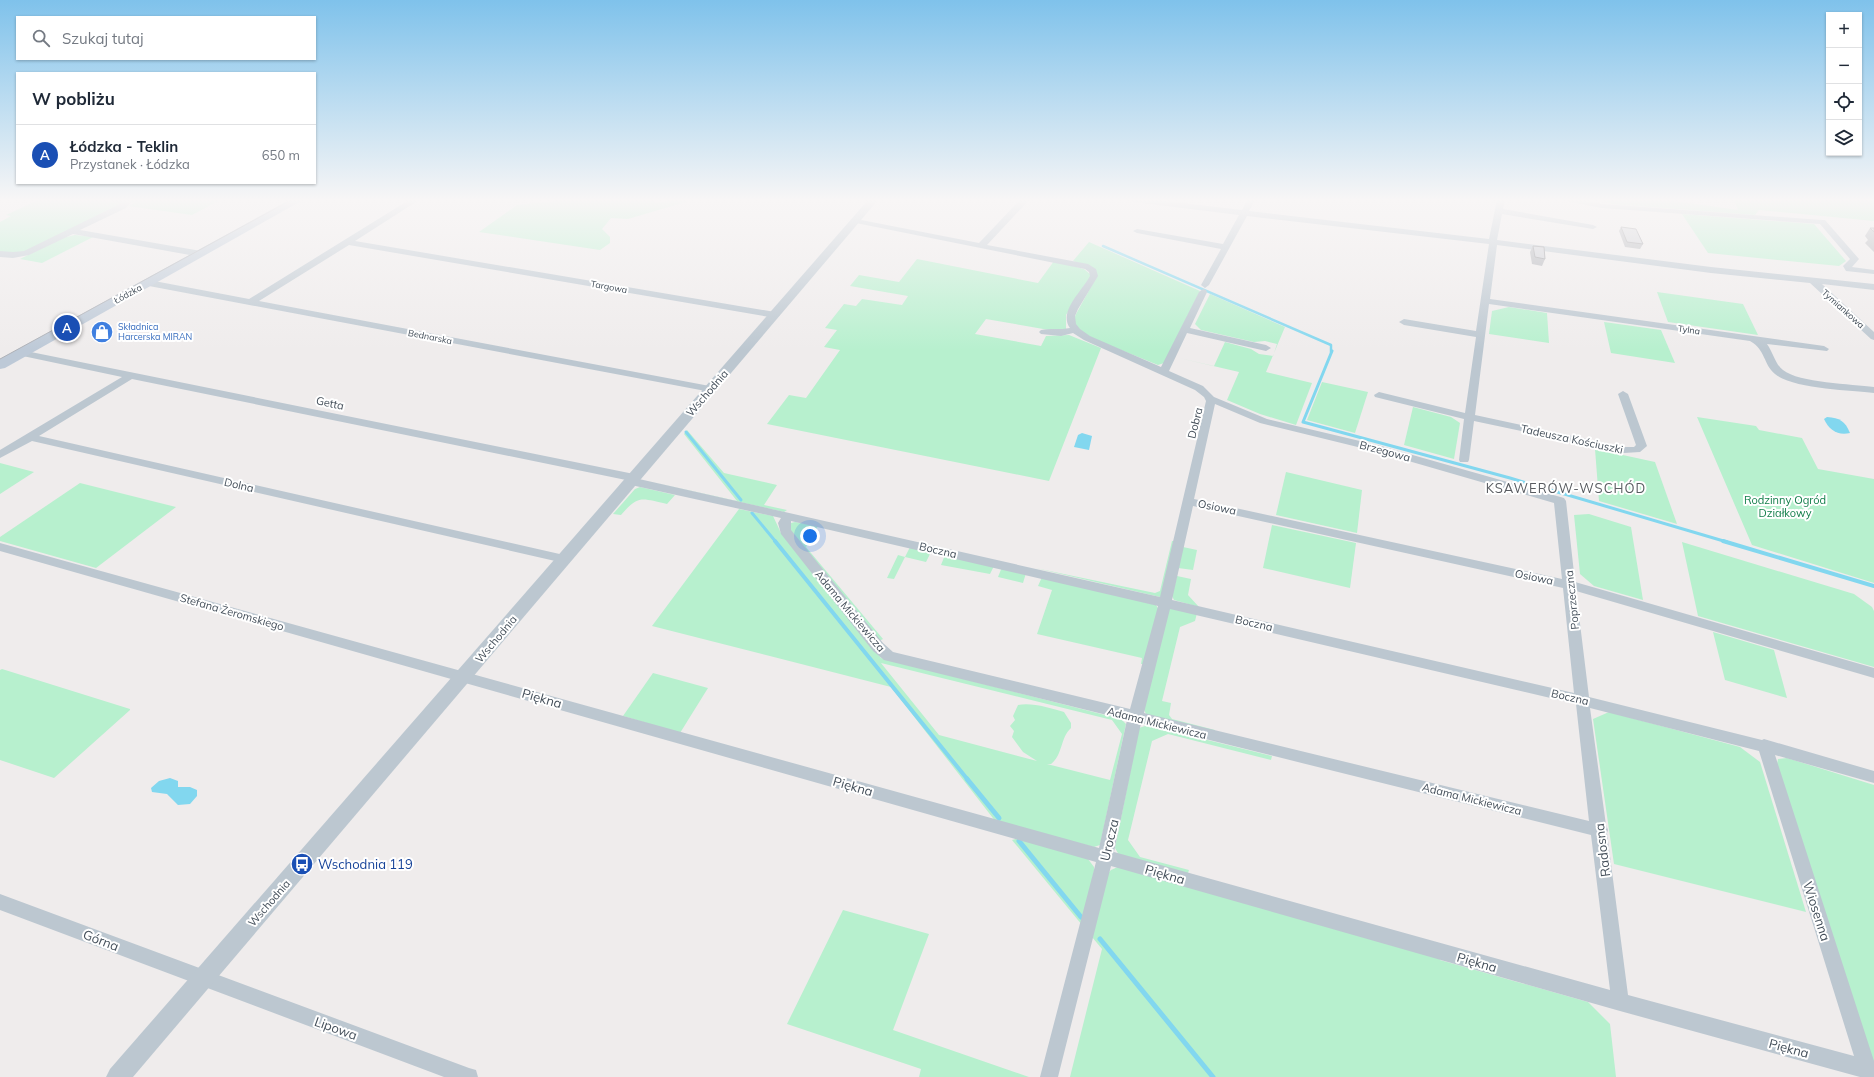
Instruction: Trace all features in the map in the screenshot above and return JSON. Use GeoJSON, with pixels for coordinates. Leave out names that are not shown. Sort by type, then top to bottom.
{"type":"FeatureCollection","features":[{"type":"Feature","properties":{"kind":"main road","name":"Łódzka"},"geometry":{"type":"LineString","coordinates":[[0,365],[208,250]]}},
{"type":"Feature","properties":{"kind":"street"},"geometry":{"type":"LineString","coordinates":[[0,254],[13,255],[26,253],[32,250]]}},
{"type":"Feature","properties":{"kind":"street"},"geometry":{"type":"LineString","coordinates":[[180,250],[201,254]]}},
{"type":"Feature","properties":{"kind":"street"},"geometry":{"type":"LineString","coordinates":[[249,303],[335,250]]}},
{"type":"Feature","properties":{"kind":"street","name":"Targowa"},"geometry":{"type":"LineString","coordinates":[[396,250],[775,315]]}},
{"type":"Feature","properties":{"kind":"street","name":"Wschodnia"},"geometry":{"type":"LineString","coordinates":[[118,1077],[831,250]]}},
{"type":"Feature","properties":{"kind":"street"},"geometry":{"type":"LineString","coordinates":[[1007,250],[1092,269],[1094,274],[1092,281],[1070,315],[1070,324],[1075,330],[1061,333],[1044,332]]}},
{"type":"Feature","properties":{"kind":"street"},"geometry":{"type":"LineString","coordinates":[[1163,372],[1224,250]]}},
{"type":"Feature","properties":{"kind":"street"},"geometry":{"type":"LineString","coordinates":[[1464,460],[1492,250]]}},
{"type":"Feature","properties":{"kind":"street","name":"Tymiankowa"},"geometry":{"type":"LineString","coordinates":[[1558,250],[1704,269],[1874,287]]}},
{"type":"Feature","properties":{"kind":"street"},"geometry":{"type":"LineString","coordinates":[[1846,250],[1854,259],[1849,262],[1847,266],[1849,269],[1872,272]]}},
{"type":"Feature","properties":{"kind":"street","name":"Tymiankowa"},"geometry":{"type":"LineString","coordinates":[[1812,280],[1874,337]]}},
{"type":"Feature","properties":{"kind":"street","name":"Bednarska"},"geometry":{"type":"LineString","coordinates":[[148,283],[711,389]]}},
{"type":"Feature","properties":{"kind":"street","name":"Tylna"},"geometry":{"type":"LineString","coordinates":[[1485,301],[1824,348]]}},
{"type":"Feature","properties":{"kind":"street"},"geometry":{"type":"LineString","coordinates":[[1404,322],[1481,335]]}},
{"type":"Feature","properties":{"kind":"street","name":"Dobra"},"geometry":{"type":"LineString","coordinates":[[1075,330],[1087,338],[1199,388],[1211,399],[1211,406],[1165,602]]}},
{"type":"Feature","properties":{"kind":"street"},"geometry":{"type":"LineString","coordinates":[[1184,330],[1266,348]]}},
{"type":"Feature","properties":{"kind":"street"},"geometry":{"type":"LineString","coordinates":[[1752,339],[1762,344],[1778,371],[1790,378],[1874,390]]}},
{"type":"Feature","properties":{"kind":"street","name":"Getta"},"geometry":{"type":"LineString","coordinates":[[21,353],[633,480]]}},
{"type":"Feature","properties":{"kind":"street"},"geometry":{"type":"LineString","coordinates":[[0,455],[131,375]]}},
{"type":"Feature","properties":{"kind":"street","name":"Tadeusza Kościuszki"},"geometry":{"type":"LineString","coordinates":[[1379,395],[1469,417],[1624,450],[1636,450],[1642,446],[1623,394]]}},
{"type":"Feature","properties":{"kind":"street","name":"Brzegowa"},"geometry":{"type":"LineString","coordinates":[[1211,399],[1264,421],[1377,448],[1560,501]]}},
{"type":"Feature","properties":{"kind":"street","name":"Dolna"},"geometry":{"type":"LineString","coordinates":[[30,437],[564,559]]}},
{"type":"Feature","properties":{"kind":"street","name":"Boczna"},"geometry":{"type":"LineString","coordinates":[[633,480],[1582,699],[1764,745],[1874,777]]}},
{"type":"Feature","properties":{"kind":"street","name":"Osiowa"},"geometry":{"type":"LineString","coordinates":[[1188,501],[1570,585],[1874,673]]}},
{"type":"Feature","properties":{"kind":"street","name":"Poprzeczna"},"geometry":{"type":"LineString","coordinates":[[1560,501],[1582,699]]}},
{"type":"Feature","properties":{"kind":"street","name":"Adama Mickiewicza"},"geometry":{"type":"LineString","coordinates":[[788,516],[784,523],[785,531],[878,647],[889,656],[1135,718],[1600,830]]}},
{"type":"Feature","properties":{"kind":"street","name":"Stefana Żeromskiego"},"geometry":{"type":"LineString","coordinates":[[0,547],[464,677]]}},
{"type":"Feature","properties":{"kind":"street","name":"Urocza"},"geometry":{"type":"LineString","coordinates":[[1050,1077],[1105,857],[1135,718],[1165,602]]}},
{"type":"Feature","properties":{"kind":"street","name":"Piękna"},"geometry":{"type":"LineString","coordinates":[[464,677],[1869,1073]]}},
{"type":"Feature","properties":{"kind":"street","name":"Radosna"},"geometry":{"type":"LineString","coordinates":[[1582,699],[1600,830],[1620,1002]]}},
{"type":"Feature","properties":{"kind":"street","name":"Wiosenna"},"geometry":{"type":"LineString","coordinates":[[1764,745],[1869,1073]]}},
{"type":"Feature","properties":{"kind":"street","name":"Górna"},"geometry":{"type":"LineString","coordinates":[[0,902],[203,979]]}},
{"type":"Feature","properties":{"kind":"street","name":"Lipowa"},"geometry":{"type":"LineString","coordinates":[[203,979],[469,1077]]}},
{"type":"Feature","properties":{"kind":"green space"},"geometry":{"type":"Polygon","coordinates":[[[0,250],[28,250],[20,253],[0,252],[0,250]]]}},
{"type":"Feature","properties":{"kind":"green space"},"geometry":{"type":"Polygon","coordinates":[[[37,250],[67,250],[42,263],[20,259],[37,250]]]}},
{"type":"Feature","properties":{"kind":"green space"},"geometry":{"type":"Polygon","coordinates":[[[1082,250],[1108,250],[1200,291],[1164,363],[1158,365],[1094,339],[1077,329],[1074,319],[1097,276],[1094,269],[1073,261],[1082,250]]]}},
{"type":"Feature","properties":{"kind":"green space"},"geometry":{"type":"Polygon","coordinates":[[[1706,250],[1837,250],[1846,261],[1839,266],[1708,253],[1706,250]]]}},
{"type":"Feature","properties":{"kind":"green space"},"geometry":{"type":"Polygon","coordinates":[[[917,259],[1038,283],[1054,261],[1084,269],[1090,274],[1090,278],[1066,315],[1066,330],[1049,330],[986,319],[975,334],[1041,346],[1046,336],[1069,335],[1101,348],[1049,481],[767,424],[789,395],[806,398],[840,350],[824,347],[837,330],[825,328],[844,304],[856,306],[862,299],[902,305],[908,296],[850,286],[859,275],[899,282],[917,259]]]}},
{"type":"Feature","properties":{"kind":"green space"},"geometry":{"type":"Polygon","coordinates":[[[1657,292],[1743,304],[1758,335],[1668,322],[1657,292]]]}},
{"type":"Feature","properties":{"kind":"green space"},"geometry":{"type":"Polygon","coordinates":[[[1210,294],[1285,327],[1274,353],[1277,344],[1265,341],[1254,342],[1201,330],[1195,324],[1210,294]]]}},
{"type":"Feature","properties":{"kind":"green space"},"geometry":{"type":"Polygon","coordinates":[[[1509,307],[1547,313],[1549,343],[1489,334],[1492,311],[1509,307]]]}},
{"type":"Feature","properties":{"kind":"green space"},"geometry":{"type":"Polygon","coordinates":[[[1604,322],[1661,330],[1675,363],[1611,353],[1604,322]]]}},
{"type":"Feature","properties":{"kind":"green space"},"geometry":{"type":"Polygon","coordinates":[[[1225,342],[1251,349],[1259,354],[1273,356],[1266,372],[1312,383],[1296,425],[1260,414],[1227,400],[1239,372],[1179,358],[1214,366],[1225,342]]]}},
{"type":"Feature","properties":{"kind":"green space"},"geometry":{"type":"Polygon","coordinates":[[[1322,382],[1368,392],[1355,433],[1307,420],[1322,382]]]}},
{"type":"Feature","properties":{"kind":"green space"},"geometry":{"type":"Polygon","coordinates":[[[1413,407],[1451,417],[1460,423],[1454,459],[1404,445],[1413,407]]]}},
{"type":"Feature","properties":{"kind":"green space","name":"Rodzinny Ogród Działkowy"},"geometry":{"type":"Polygon","coordinates":[[[1697,417],[1756,426],[1759,430],[1802,438],[1818,469],[1874,479],[1874,583],[1752,545],[1697,417]]]}},
{"type":"Feature","properties":{"kind":"green space"},"geometry":{"type":"Polygon","coordinates":[[[687,430],[724,473],[777,485],[764,505],[787,510],[784,512],[643,480],[737,501],[684,434],[687,430]]]}},
{"type":"Feature","properties":{"kind":"green space"},"geometry":{"type":"Polygon","coordinates":[[[1595,449],[1655,462],[1677,524],[1599,501],[1595,449]]]}},
{"type":"Feature","properties":{"kind":"green space"},"geometry":{"type":"Polygon","coordinates":[[[0,463],[34,472],[0,494],[0,463]]]}},
{"type":"Feature","properties":{"kind":"green space"},"geometry":{"type":"Polygon","coordinates":[[[1286,472],[1362,490],[1357,533],[1276,515],[1286,472]]]}},
{"type":"Feature","properties":{"kind":"green space"},"geometry":{"type":"Polygon","coordinates":[[[80,483],[176,507],[96,568],[0,541],[0,537],[80,483]]]}},
{"type":"Feature","properties":{"kind":"green space"},"geometry":{"type":"Polygon","coordinates":[[[640,487],[675,495],[667,504],[641,500],[632,504],[621,515],[613,514],[635,489],[640,487]]]}},
{"type":"Feature","properties":{"kind":"green space"},"geometry":{"type":"Polygon","coordinates":[[[739,509],[773,516],[781,533],[881,658],[1113,717],[1122,720],[1126,724],[1100,845],[1094,847],[996,822],[891,687],[652,626],[739,509]],[[881,663],[939,735],[1037,761],[1023,752],[1012,737],[1014,731],[1010,726],[1015,720],[1013,716],[1018,705],[1035,705],[1064,712],[1071,723],[1071,728],[1067,732],[1058,756],[1051,764],[1047,764],[1110,780],[1122,734],[1112,720],[881,663]]]}},
{"type":"Feature","properties":{"kind":"green space"},"geometry":{"type":"Polygon","coordinates":[[[1589,514],[1631,527],[1643,600],[1594,586],[1580,574],[1574,515],[1589,514]]]}},
{"type":"Feature","properties":{"kind":"green space"},"geometry":{"type":"Polygon","coordinates":[[[795,522],[818,526],[806,547],[883,639],[879,641],[790,530],[791,523],[795,522]]]}},
{"type":"Feature","properties":{"kind":"green space"},"geometry":{"type":"Polygon","coordinates":[[[1272,525],[1356,543],[1350,588],[1263,568],[1272,525]]]}},
{"type":"Feature","properties":{"kind":"green space"},"geometry":{"type":"Polygon","coordinates":[[[1172,541],[1175,541],[1162,596],[1160,597],[1035,568],[1155,593],[1160,591],[1172,541]]]}},
{"type":"Feature","properties":{"kind":"green space"},"geometry":{"type":"Polygon","coordinates":[[[1682,542],[1854,594],[1872,607],[1874,611],[1874,667],[1698,616],[1682,542]]]}},
{"type":"Feature","properties":{"kind":"green space"},"geometry":{"type":"Polygon","coordinates":[[[910,547],[931,552],[926,562],[905,557],[910,547]]]}},
{"type":"Feature","properties":{"kind":"green space"},"geometry":{"type":"Polygon","coordinates":[[[1183,547],[1197,550],[1193,570],[1178,568],[1183,547]]]}},
{"type":"Feature","properties":{"kind":"green space"},"geometry":{"type":"Polygon","coordinates":[[[898,555],[905,557],[894,579],[887,578],[898,555]]]}},
{"type":"Feature","properties":{"kind":"green space"},"geometry":{"type":"Polygon","coordinates":[[[945,555],[994,566],[990,574],[941,565],[945,555]]]}},
{"type":"Feature","properties":{"kind":"green space"},"geometry":{"type":"Polygon","coordinates":[[[1002,567],[1026,573],[1023,583],[998,577],[1002,567]]]}},
{"type":"Feature","properties":{"kind":"green space"},"geometry":{"type":"Polygon","coordinates":[[[1177,576],[1191,579],[1188,595],[1199,607],[1174,600],[1172,596],[1177,576]]]}},
{"type":"Feature","properties":{"kind":"green space"},"geometry":{"type":"Polygon","coordinates":[[[1042,577],[1156,605],[1159,610],[1144,664],[1141,664],[1142,658],[1037,634],[1052,590],[1038,586],[1042,577]]]}},
{"type":"Feature","properties":{"kind":"green space"},"geometry":{"type":"Polygon","coordinates":[[[1169,608],[1197,613],[1195,621],[1180,627],[1162,701],[1171,703],[1169,715],[1172,719],[1215,730],[1215,734],[1146,714],[1144,710],[1169,608]]]}},
{"type":"Feature","properties":{"kind":"green space"},"geometry":{"type":"Polygon","coordinates":[[[1713,632],[1774,650],[1787,698],[1725,680],[1713,632]]]}},
{"type":"Feature","properties":{"kind":"green space"},"geometry":{"type":"Polygon","coordinates":[[[2,669],[130,710],[54,778],[0,760],[0,670],[2,669]]]}},
{"type":"Feature","properties":{"kind":"green space"},"geometry":{"type":"Polygon","coordinates":[[[653,673],[708,688],[680,733],[623,716],[653,673]]]}},
{"type":"Feature","properties":{"kind":"green space"},"geometry":{"type":"Polygon","coordinates":[[[1609,712],[1740,747],[1760,762],[1806,912],[1614,864],[1593,719],[1609,712]]]}},
{"type":"Feature","properties":{"kind":"green space"},"geometry":{"type":"Polygon","coordinates":[[[1145,726],[1155,727],[1272,756],[1271,760],[1168,734],[1152,741],[1128,840],[1140,857],[1189,870],[1187,876],[1119,855],[1115,848],[1139,728],[1145,726]]]}},
{"type":"Feature","properties":{"kind":"green space"},"geometry":{"type":"Polygon","coordinates":[[[1787,758],[1874,785],[1874,1070],[1777,764],[1778,759],[1787,758]]]}},
{"type":"Feature","properties":{"kind":"green space"},"geometry":{"type":"Polygon","coordinates":[[[1022,837],[1088,859],[1094,867],[1082,925],[1012,840],[1022,837]]]}},
{"type":"Feature","properties":{"kind":"green space"},"geometry":{"type":"Polygon","coordinates":[[[1120,866],[1439,956],[1440,960],[1588,1002],[1610,1024],[1616,1077],[1070,1077],[1102,949],[1092,937],[1108,873],[1120,866]]]}},
{"type":"Feature","properties":{"kind":"green space"},"geometry":{"type":"Polygon","coordinates":[[[843,910],[929,934],[893,1030],[1029,1077],[919,1077],[921,1069],[787,1024],[843,910]]]}},
{"type":"Feature","properties":{"kind":"water"},"geometry":{"type":"Polygon","coordinates":[[[1827,417],[1842,421],[1850,433],[1842,434],[1831,429],[1824,419],[1827,417]]]}},
{"type":"Feature","properties":{"kind":"water"},"geometry":{"type":"Polygon","coordinates":[[[1082,433],[1092,436],[1089,450],[1074,447],[1078,435],[1082,433]]]}},
{"type":"Feature","properties":{"kind":"water"},"geometry":{"type":"Polygon","coordinates":[[[170,778],[178,781],[178,787],[190,787],[197,790],[197,796],[190,804],[178,805],[167,794],[152,792],[151,788],[159,781],[170,778]]]}},
{"type":"Feature","properties":{"kind":"building"},"geometry":{"type":"Polygon","coordinates":[[[1534,250],[1544,250],[1545,259],[1535,257],[1534,250]]]}},
{"type":"Feature","properties":{"kind":"waterway"},"geometry":{"type":"LineString","coordinates":[[1113,250],[1331,345],[1331,352]]}},
{"type":"Feature","properties":{"kind":"waterway"},"geometry":{"type":"LineString","coordinates":[[1332,351],[1303,422],[1510,478],[1727,542]]}},
{"type":"Feature","properties":{"kind":"waterway"},"geometry":{"type":"LineString","coordinates":[[686,432],[741,500]]}},
{"type":"Feature","properties":{"kind":"waterway"},"geometry":{"type":"LineString","coordinates":[[752,513],[776,542]]}},
{"type":"Feature","properties":{"kind":"waterway"},"geometry":{"type":"LineString","coordinates":[[775,541],[968,780]]}},
{"type":"Feature","properties":{"kind":"waterway"},"geometry":{"type":"LineString","coordinates":[[1723,541],[1874,586]]}},
{"type":"Feature","properties":{"kind":"waterway"},"geometry":{"type":"LineString","coordinates":[[967,779],[999,818]]}},
{"type":"Feature","properties":{"kind":"waterway"},"geometry":{"type":"LineString","coordinates":[[1019,841],[1081,917]]}},
{"type":"Feature","properties":{"kind":"waterway"},"geometry":{"type":"LineString","coordinates":[[1100,939],[1213,1077]]}},
{"type":"Feature","properties":{"kind":"tram line"},"geometry":{"type":"LineString","coordinates":[[0,359],[199,250]]}},
{"type":"Feature","properties":{"kind":"place","name":"Łódzka - Teklin"},"geometry":{"type":"Point","coordinates":[67,328]}},
{"type":"Feature","properties":{"kind":"place","name":"Składnica Harcerska MIRAN"},"geometry":{"type":"Point","coordinates":[102,332]}},
{"type":"Feature","properties":{"kind":"place","name":"Wschodnia 119"},"geometry":{"type":"Point","coordinates":[302,864]}},
{"type":"Feature","properties":{"kind":"district","name":"KSAWERÓW-WSCHÓD"},"geometry":{"type":"Point","coordinates":[1566,488]}}]}
